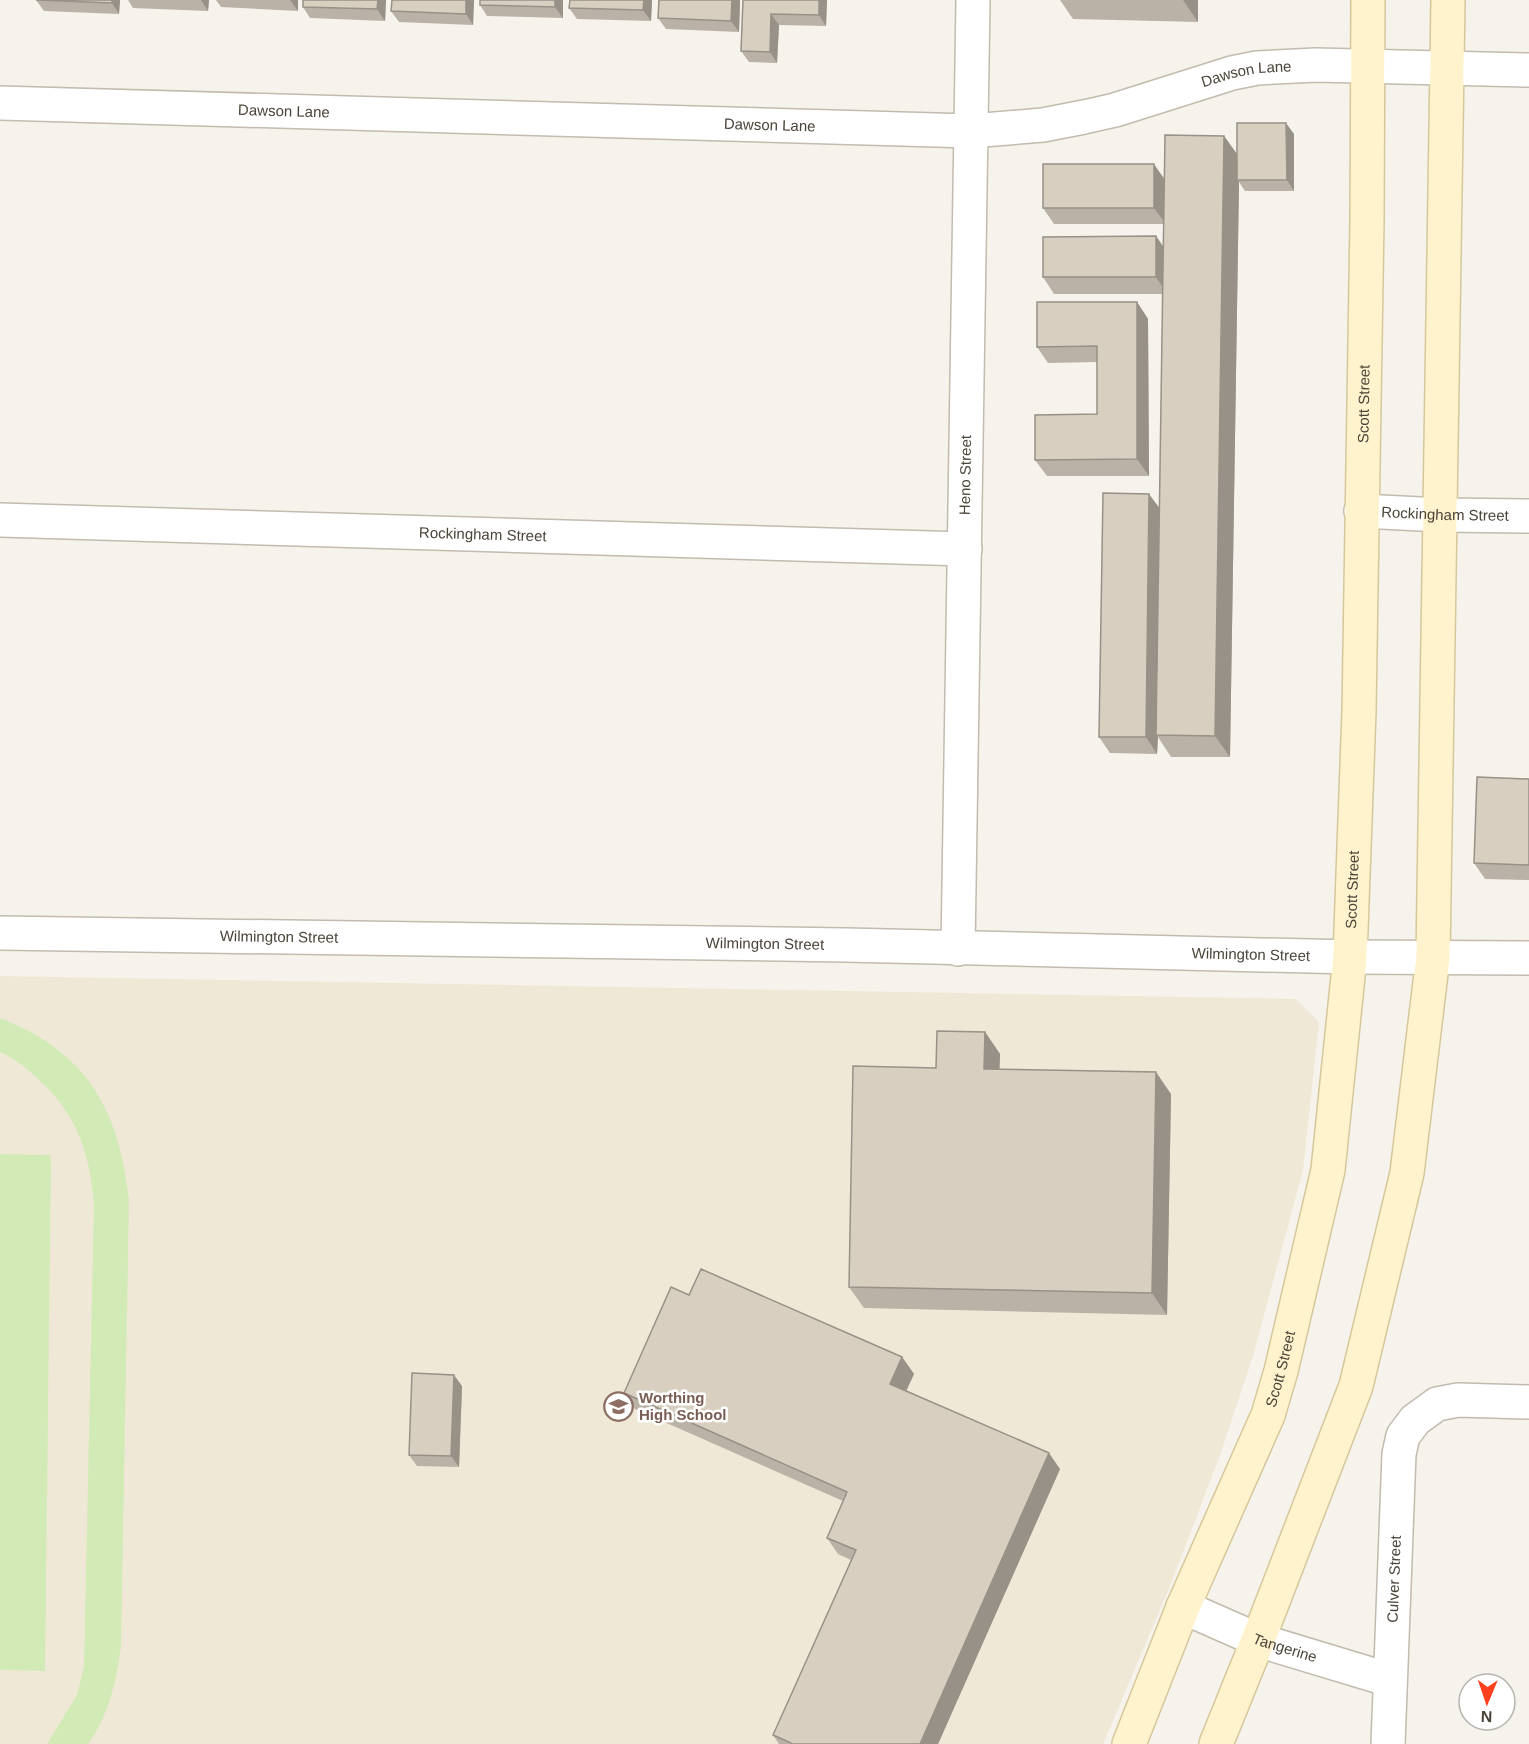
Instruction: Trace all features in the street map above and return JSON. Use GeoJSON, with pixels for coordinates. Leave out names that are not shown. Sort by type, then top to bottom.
{"type":"FeatureCollection","features":[{"type":"Feature","properties":{"kind":"main road","name":"Scott Street"},"geometry":{"type":"LineString","coordinates":[[1129,1744],[1183,1607],[1268,1415],[1281,1371],[1328,1170],[1350,957],[1359,711],[1368,0]]}},
{"type":"Feature","properties":{"kind":"main road"},"geometry":{"type":"LineString","coordinates":[[1216,1744],[1356,1386],[1407,1173],[1433,957],[1448,0]]}},
{"type":"Feature","properties":{"kind":"street","name":"Heno Street"},"geometry":{"type":"LineString","coordinates":[[958,949],[973,0]]}},
{"type":"Feature","properties":{"kind":"street","name":"Dawson Lane"},"geometry":{"type":"LineString","coordinates":[[0,103],[971,131],[1043,125],[1084,117],[1115,110],[1232,73],[1257,68],[1316,64],[1529,70]]}},
{"type":"Feature","properties":{"kind":"street","name":"Rockingham Street"},"geometry":{"type":"LineString","coordinates":[[1361,511],[1529,516]]}},
{"type":"Feature","properties":{"kind":"street","name":"Rockingham Street"},"geometry":{"type":"LineString","coordinates":[[0,520],[964,549]]}},
{"type":"Feature","properties":{"kind":"street","name":"Wilmington Street"},"geometry":{"type":"LineString","coordinates":[[0,933],[846,945],[1350,957],[1529,958]]}},
{"type":"Feature","properties":{"kind":"street","name":"Culver Street"},"geometry":{"type":"LineString","coordinates":[[1388,1744],[1399,1455],[1403,1436],[1415,1420],[1437,1404],[1458,1400],[1529,1402]]}},
{"type":"Feature","properties":{"kind":"street","name":"Tangerine"},"geometry":{"type":"LineString","coordinates":[[1183,1607],[1258,1640],[1389,1680]]}},
{"type":"Feature","properties":{"kind":"shaded area","name":"Worthing High School"},"geometry":{"type":"Polygon","coordinates":[[[0,976],[1296,999],[1319,1022],[1303,1170],[1253,1356],[1219,1458],[1170,1586],[1103,1744],[0,1744],[0,976]]]}},
{"type":"Feature","properties":{"kind":"green space"},"geometry":{"type":"Polygon","coordinates":[[[0,1018],[30,1032],[55,1048],[76,1067],[93,1088],[107,1111],[117,1138],[129,1200],[121,1647],[117,1673],[106,1710],[88,1744],[47,1744],[77,1695],[84,1667],[94,1203],[92,1185],[79,1135],[62,1105],[29,1071],[0,1052],[0,1018]]]}},
{"type":"Feature","properties":{"kind":"green space"},"geometry":{"type":"Polygon","coordinates":[[[0,1154],[51,1155],[45,1671],[0,1670],[0,1154]]]}},
{"type":"Feature","properties":{"kind":"building"},"geometry":{"type":"Polygon","coordinates":[[[36,0],[112,0],[112,3],[36,0]]]}},
{"type":"Feature","properties":{"kind":"building"},"geometry":{"type":"Polygon","coordinates":[[[303,0],[378,0],[377,9],[303,7],[303,0]]]}},
{"type":"Feature","properties":{"kind":"building"},"geometry":{"type":"Polygon","coordinates":[[[392,0],[466,0],[466,14],[391,11],[392,0]]]}},
{"type":"Feature","properties":{"kind":"building"},"geometry":{"type":"Polygon","coordinates":[[[480,0],[555,0],[555,7],[480,5],[480,0]]]}},
{"type":"Feature","properties":{"kind":"building"},"geometry":{"type":"Polygon","coordinates":[[[570,0],[644,0],[643,10],[569,8],[570,0]]]}},
{"type":"Feature","properties":{"kind":"building"},"geometry":{"type":"Polygon","coordinates":[[[659,0],[732,0],[731,21],[658,18],[659,0]]]}},
{"type":"Feature","properties":{"kind":"building"},"geometry":{"type":"Polygon","coordinates":[[[743,0],[819,0],[819,15],[771,14],[770,52],[741,51],[743,0]]]}},
{"type":"Feature","properties":{"kind":"building"},"geometry":{"type":"Polygon","coordinates":[[[1237,123],[1286,123],[1287,180],[1237,180],[1237,123]]]}},
{"type":"Feature","properties":{"kind":"building"},"geometry":{"type":"Polygon","coordinates":[[[1165,135],[1224,136],[1215,736],[1156,735],[1165,135]]]}},
{"type":"Feature","properties":{"kind":"building"},"geometry":{"type":"Polygon","coordinates":[[[1043,164],[1154,164],[1154,208],[1043,208],[1043,164]]]}},
{"type":"Feature","properties":{"kind":"building"},"geometry":{"type":"Polygon","coordinates":[[[1156,236],[1156,277],[1043,277],[1043,237],[1156,236]]]}},
{"type":"Feature","properties":{"kind":"building"},"geometry":{"type":"Polygon","coordinates":[[[1037,302],[1137,302],[1137,459],[1035,460],[1035,415],[1097,414],[1097,346],[1037,347],[1037,302]]]}},
{"type":"Feature","properties":{"kind":"building"},"geometry":{"type":"Polygon","coordinates":[[[1103,493],[1149,494],[1146,737],[1099,737],[1103,493]]]}},
{"type":"Feature","properties":{"kind":"building"},"geometry":{"type":"Polygon","coordinates":[[[1477,777],[1529,779],[1529,865],[1474,863],[1477,777]]]}},
{"type":"Feature","properties":{"kind":"building"},"geometry":{"type":"Polygon","coordinates":[[[937,1031],[985,1032],[984,1069],[1156,1072],[1152,1293],[849,1287],[853,1066],[936,1068],[937,1031]]]}},
{"type":"Feature","properties":{"kind":"building"},"geometry":{"type":"Polygon","coordinates":[[[701,1269],[902,1357],[890,1384],[1049,1453],[920,1744],[791,1744],[773,1735],[856,1550],[827,1538],[847,1492],[624,1393],[671,1287],[689,1295],[701,1269]]]}},
{"type":"Feature","properties":{"kind":"building"},"geometry":{"type":"Polygon","coordinates":[[[412,1373],[454,1375],[451,1456],[409,1455],[412,1373]]]}},
{"type":"Feature","properties":{"kind":"place","name":"Worthing High School"},"geometry":{"type":"Point","coordinates":[618,1407]}}]}
